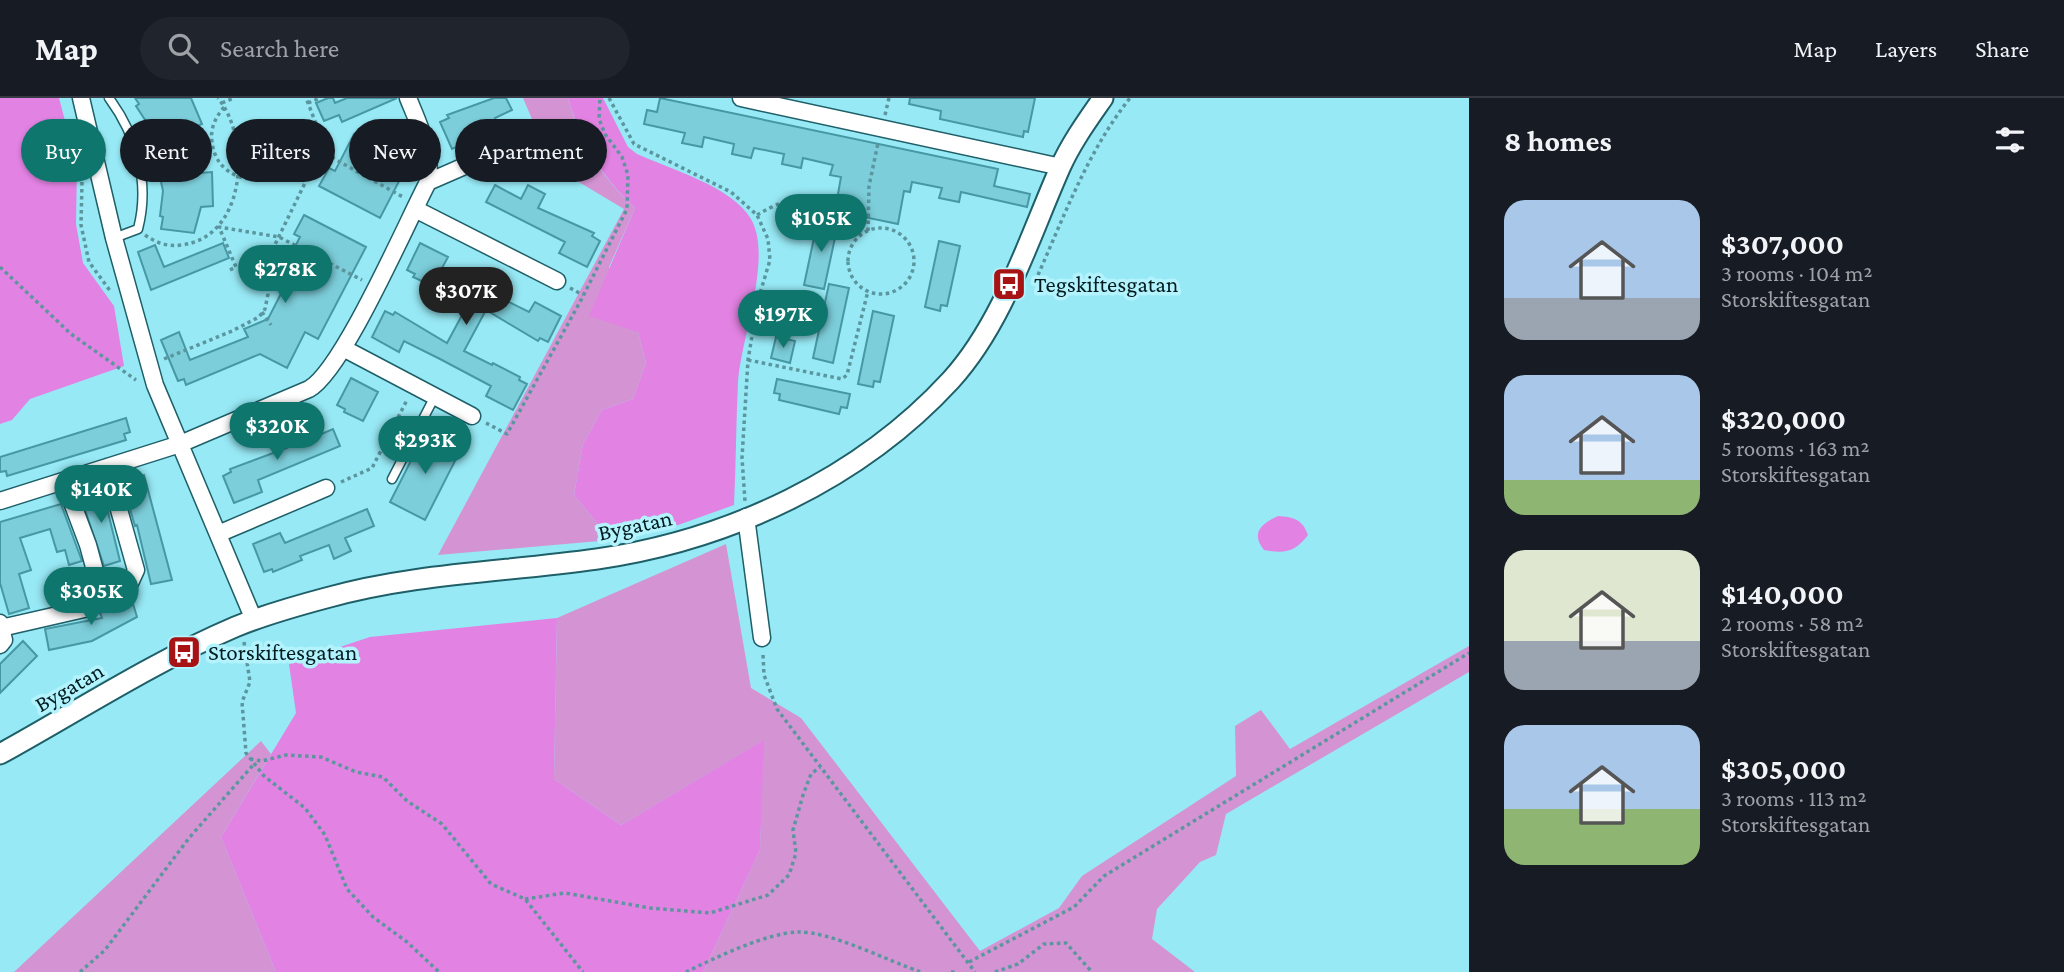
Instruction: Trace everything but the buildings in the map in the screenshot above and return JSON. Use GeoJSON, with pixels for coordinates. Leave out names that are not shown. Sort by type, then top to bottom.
{"type":"FeatureCollection","features":[{"type":"Feature","properties":{"kind":"street"},"geometry":{"type":"LineString","coordinates":[[81,98],[114,238],[149,365],[254,620]]}},
{"type":"Feature","properties":{"kind":"street"},"geometry":{"type":"LineString","coordinates":[[408,98],[416,119]]}},
{"type":"Feature","properties":{"kind":"street"},"geometry":{"type":"LineString","coordinates":[[741,98],[1061,167]]}},
{"type":"Feature","properties":{"kind":"street","name":"Bygatan"},"geometry":{"type":"LineString","coordinates":[[0,754],[128,680],[254,620],[349,592],[411,579],[632,553],[700,535],[822,483],[866,455],[918,413],[953,378],[981,338],[1020,264],[1061,167],[1103,98]]}},
{"type":"Feature","properties":{"kind":"street"},"geometry":{"type":"LineString","coordinates":[[0,500],[180,444],[316,385],[342,348],[428,182]]}},
{"type":"Feature","properties":{"kind":"street"},"geometry":{"type":"LineString","coordinates":[[416,206],[557,281]]}},
{"type":"Feature","properties":{"kind":"street"},"geometry":{"type":"LineString","coordinates":[[342,348],[472,416]]}},
{"type":"Feature","properties":{"kind":"street"},"geometry":{"type":"LineString","coordinates":[[0,632],[84,609],[130,583],[136,570],[107,467]]}},
{"type":"Feature","properties":{"kind":"street"},"geometry":{"type":"LineString","coordinates":[[64,481],[88,545],[103,600]]}},
{"type":"Feature","properties":{"kind":"street"},"geometry":{"type":"LineString","coordinates":[[218,534],[326,488]]}},
{"type":"Feature","properties":{"kind":"street"},"geometry":{"type":"LineString","coordinates":[[746,517],[762,638]]}},
{"type":"Feature","properties":{"kind":"lane"},"geometry":{"type":"LineString","coordinates":[[109,98],[132,136],[141,173],[143,211],[138,229],[114,238]]}},
{"type":"Feature","properties":{"kind":"lane"},"geometry":{"type":"LineString","coordinates":[[392,479],[435,396]]}},
{"type":"Feature","properties":{"kind":"path"},"geometry":{"type":"LineString","coordinates":[[218,98],[228,119]]}},
{"type":"Feature","properties":{"kind":"path"},"geometry":{"type":"LineString","coordinates":[[226,170],[217,159],[211,141],[214,123],[223,105],[234,98]]}},
{"type":"Feature","properties":{"kind":"path"},"geometry":{"type":"LineString","coordinates":[[314,119],[307,101],[320,98]]}},
{"type":"Feature","properties":{"kind":"path"},"geometry":{"type":"LineString","coordinates":[[609,98],[634,144],[731,192],[757,215],[768,239],[770,260],[758,300],[748,359],[742,458],[746,517]]}},
{"type":"Feature","properties":{"kind":"path"},"geometry":{"type":"LineString","coordinates":[[869,231],[869,186],[889,98]]}},
{"type":"Feature","properties":{"kind":"path"},"geometry":{"type":"LineString","coordinates":[[1038,275],[1093,152],[1109,124],[1130,98]]}},
{"type":"Feature","properties":{"kind":"path"},"geometry":{"type":"LineString","coordinates":[[335,159],[416,206]]}},
{"type":"Feature","properties":{"kind":"path"},"geometry":{"type":"LineString","coordinates":[[138,229],[151,239],[176,246],[200,240],[219,227],[230,206],[237,182]]}},
{"type":"Feature","properties":{"kind":"path"},"geometry":{"type":"LineString","coordinates":[[149,365],[232,331],[262,312],[268,294],[265,265],[307,182]]}},
{"type":"Feature","properties":{"kind":"path"},"geometry":{"type":"LineString","coordinates":[[757,215],[777,204],[797,200],[817,204],[836,215],[868,222]]}},
{"type":"Feature","properties":{"kind":"path"},"geometry":{"type":"LineString","coordinates":[[219,227],[279,237],[375,287]]}},
{"type":"Feature","properties":{"kind":"path"},"geometry":{"type":"LineString","coordinates":[[219,227],[236,267],[230,270]]}},
{"type":"Feature","properties":{"kind":"path"},"geometry":{"type":"LineString","coordinates":[[885,228],[901,235],[912,248],[914,265],[907,281],[893,291],[885,293],[868,290],[852,275],[849,261],[852,246],[869,231],[885,228]]}},
{"type":"Feature","properties":{"kind":"path"},"geometry":{"type":"LineString","coordinates":[[0,267],[71,334],[138,381]]}},
{"type":"Feature","properties":{"kind":"path"},"geometry":{"type":"LineString","coordinates":[[748,359],[842,379],[847,375],[868,290]]}},
{"type":"Feature","properties":{"kind":"path"},"geometry":{"type":"LineString","coordinates":[[262,312],[271,325]]}},
{"type":"Feature","properties":{"kind":"path"},"geometry":{"type":"LineString","coordinates":[[326,488],[372,468],[415,386]]}},
{"type":"Feature","properties":{"kind":"path"},"geometry":{"type":"LineString","coordinates":[[243,638],[250,682],[242,702],[246,754],[264,776],[304,808],[325,835],[347,889],[373,917],[407,942],[439,972]]}},
{"type":"Feature","properties":{"kind":"path"},"geometry":{"type":"LineString","coordinates":[[762,638],[764,675],[777,709],[974,970]]}},
{"type":"Feature","properties":{"kind":"path"},"geometry":{"type":"LineString","coordinates":[[969,962],[1074,907],[1104,876],[1469,653]]}},
{"type":"Feature","properties":{"kind":"path"},"geometry":{"type":"LineString","coordinates":[[250,759],[262,761],[286,755],[321,757],[356,772],[383,777],[407,801],[442,824],[491,884],[525,899],[583,972]]}},
{"type":"Feature","properties":{"kind":"path"},"geometry":{"type":"LineString","coordinates":[[80,972],[105,950],[190,838],[254,764]]}},
{"type":"Feature","properties":{"kind":"path"},"geometry":{"type":"LineString","coordinates":[[525,899],[565,893],[650,908],[710,913],[768,895],[789,875],[796,853],[793,830],[796,818],[811,774],[820,767]]}},
{"type":"Feature","properties":{"kind":"path"},"geometry":{"type":"LineString","coordinates":[[686,972],[745,946],[797,932],[825,936],[921,972]]}},
{"type":"Feature","properties":{"kind":"path"},"geometry":{"type":"LineString","coordinates":[[995,972],[1018,964],[1044,944],[1066,943],[1092,972]]}},
{"type":"Feature","properties":{"kind":"shaded area"},"geometry":{"type":"Polygon","coordinates":[[[0,98],[59,98],[65,119],[21,119],[21,182],[77,182],[76,224],[83,263],[114,306],[124,366],[30,399],[12,420],[0,424],[0,98]]]}},
{"type":"Feature","properties":{"kind":"shaded area"},"geometry":{"type":"Polygon","coordinates":[[[523,98],[568,98],[575,119],[532,119],[523,98]]]}},
{"type":"Feature","properties":{"kind":"shaded area"},"geometry":{"type":"Polygon","coordinates":[[[568,98],[603,98],[628,147],[637,154],[716,188],[742,208],[751,219],[757,235],[759,254],[754,298],[738,382],[734,505],[678,525],[611,540],[574,495],[583,444],[602,410],[633,399],[646,363],[638,332],[589,316],[635,208],[607,178],[607,119],[575,119],[568,98]]]}},
{"type":"Feature","properties":{"kind":"shaded area"},"geometry":{"type":"Polygon","coordinates":[[[607,178],[635,208],[609,267],[638,332],[646,363],[633,399],[602,410],[583,444],[574,495],[611,540],[438,555],[624,209],[579,182],[607,182],[607,178]]]}},
{"type":"Feature","properties":{"kind":"shaded area"},"geometry":{"type":"Polygon","coordinates":[[[1278,516],[1297,520],[1308,535],[1299,545],[1289,550],[1264,550],[1258,538],[1260,529],[1278,516]]]}},
{"type":"Feature","properties":{"kind":"shaded area"},"geometry":{"type":"Polygon","coordinates":[[[726,544],[751,688],[801,718],[980,951],[1059,908],[1082,876],[1236,776],[1235,726],[1261,710],[1290,749],[1469,646],[1469,672],[1226,814],[1216,855],[1200,862],[1157,909],[1152,939],[1195,972],[703,972],[760,850],[763,741],[621,825],[554,779],[557,618],[726,544]]]}},
{"type":"Feature","properties":{"kind":"shaded area"},"geometry":{"type":"Polygon","coordinates":[[[557,618],[554,779],[621,825],[764,740],[760,850],[703,972],[276,972],[221,837],[296,713],[289,664],[370,637],[557,618]]]}},
{"type":"Feature","properties":{"kind":"shaded area"},"geometry":{"type":"Polygon","coordinates":[[[261,741],[271,754],[221,837],[276,972],[14,972],[261,741]]]}},
{"type":"Feature","properties":{"kind":"place","name":"Tegskiftesgatan"},"geometry":{"type":"Point","coordinates":[1009,284]}},
{"type":"Feature","properties":{"kind":"place","name":"Storskiftesgatan"},"geometry":{"type":"Point","coordinates":[184,652]}}]}
